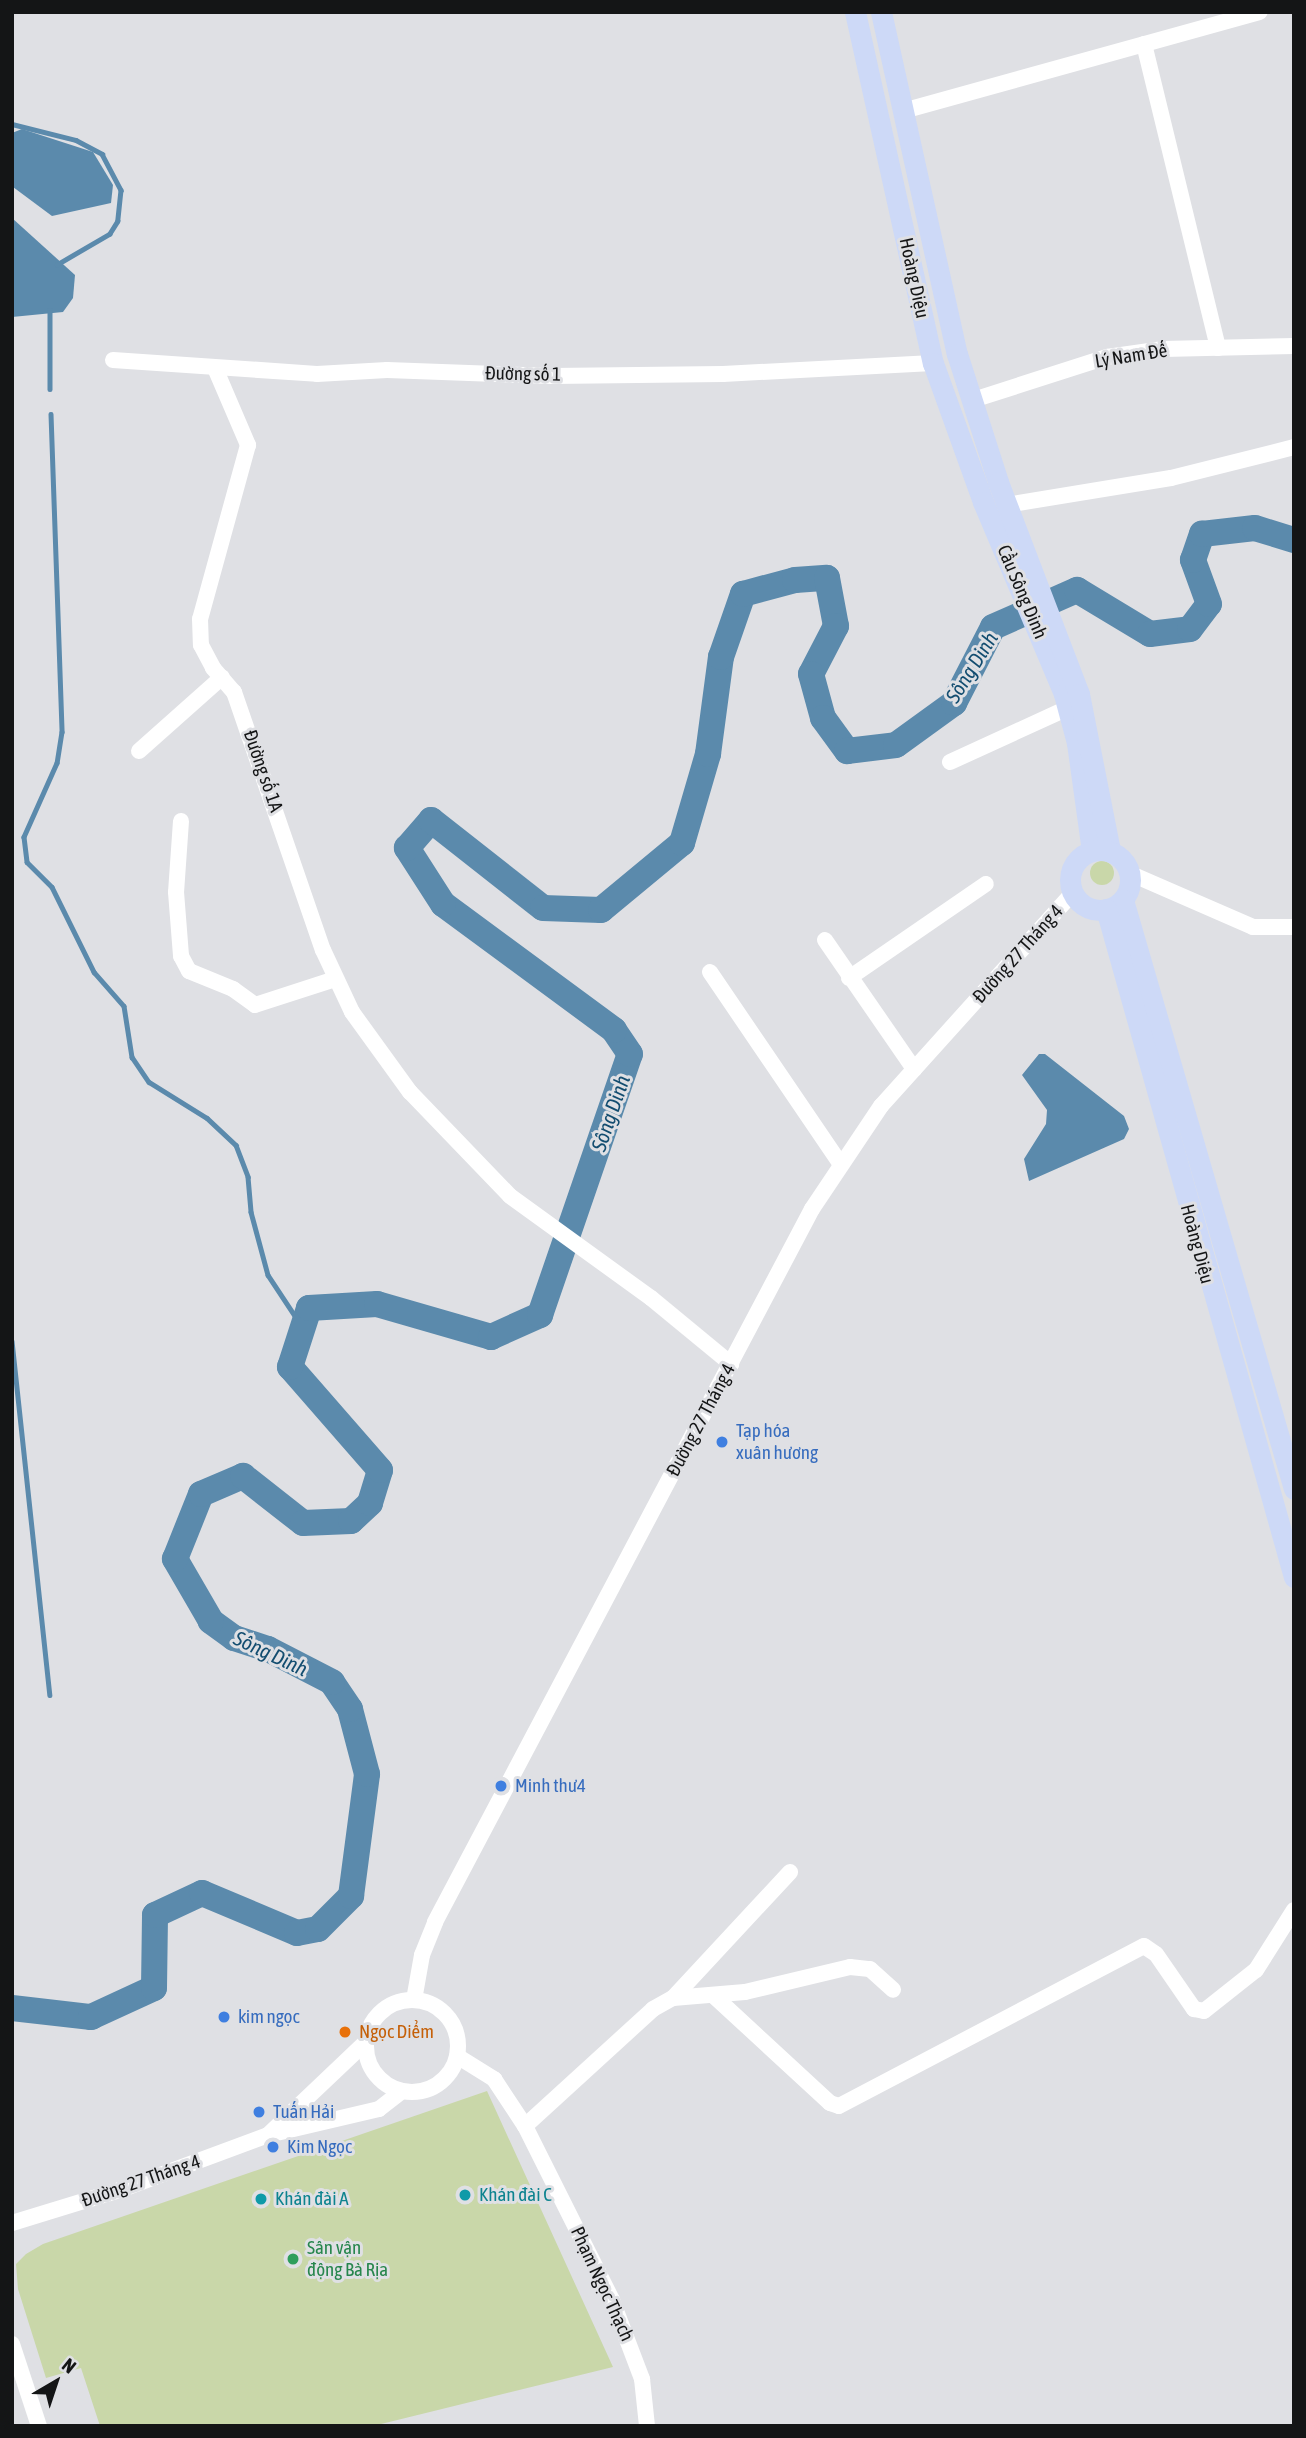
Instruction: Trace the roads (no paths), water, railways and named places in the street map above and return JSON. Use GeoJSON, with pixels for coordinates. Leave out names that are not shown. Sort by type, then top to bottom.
{"type":"FeatureCollection","features":[{"type":"Feature","properties":{"kind":"main road","name":"Hoàng Diệu"},"geometry":{"type":"LineString","coordinates":[[855,12],[933,363],[1007,533]]}},
{"type":"Feature","properties":{"kind":"main road","name":"Hoàng Diệu"},"geometry":{"type":"LineString","coordinates":[[881,12],[957,355],[1006,505],[1007,533]]}},
{"type":"Feature","properties":{"kind":"main road"},"geometry":{"type":"LineString","coordinates":[[873,94],[898,89]]}},
{"type":"Feature","properties":{"kind":"main road","name":"Cầu Sông Dinh"},"geometry":{"type":"LineString","coordinates":[[1007,533],[1053,645]]}},
{"type":"Feature","properties":{"kind":"main road"},"geometry":{"type":"LineString","coordinates":[[1053,645],[1101,851],[1129,873],[1114,905],[1087,907],[1073,893],[1072,867],[1101,851]]}},
{"type":"Feature","properties":{"kind":"main road"},"geometry":{"type":"LineString","coordinates":[[1053,645],[1087,722],[1101,851]]}},
{"type":"Feature","properties":{"kind":"main road","name":"Hoàng Diệu"},"geometry":{"type":"LineString","coordinates":[[1114,905],[1294,1489]]}},
{"type":"Feature","properties":{"kind":"main road","name":"Hoàng Diệu"},"geometry":{"type":"LineString","coordinates":[[1114,905],[1294,1577]]}},
{"type":"Feature","properties":{"kind":"street"},"geometry":{"type":"LineString","coordinates":[[903,111],[1259,12]]}},
{"type":"Feature","properties":{"kind":"street"},"geometry":{"type":"LineString","coordinates":[[1144,44],[1218,348]]}},
{"type":"Feature","properties":{"kind":"street","name":"Lý Nam Đế"},"geometry":{"type":"LineString","coordinates":[[973,400],[1107,357],[1218,348],[1294,346]]}},
{"type":"Feature","properties":{"kind":"street","name":"Đường số 1"},"geometry":{"type":"LineString","coordinates":[[113,360],[317,374],[387,370],[565,376],[723,374],[933,363]]}},
{"type":"Feature","properties":{"kind":"street","name":"Đường số 1A"},"geometry":{"type":"LineString","coordinates":[[215,368],[248,445],[200,619],[201,645],[234,692],[256,747],[335,979],[352,1012],[410,1092],[510,1195],[595,1256],[731,1364]]}},
{"type":"Feature","properties":{"kind":"street"},"geometry":{"type":"LineString","coordinates":[[1006,505],[1171,478],[1294,447]]}},
{"type":"Feature","properties":{"kind":"street"},"geometry":{"type":"LineString","coordinates":[[139,751],[222,677]]}},
{"type":"Feature","properties":{"kind":"street"},"geometry":{"type":"LineString","coordinates":[[950,762],[1068,708]]}},
{"type":"Feature","properties":{"kind":"street"},"geometry":{"type":"LineString","coordinates":[[181,821],[176,892],[181,956],[189,971],[233,989],[255,1005],[335,979]]}},
{"type":"Feature","properties":{"kind":"street"},"geometry":{"type":"LineString","coordinates":[[1129,873],[1254,927],[1294,928]]}},
{"type":"Feature","properties":{"kind":"street"},"geometry":{"type":"LineString","coordinates":[[849,978],[986,884]]}},
{"type":"Feature","properties":{"kind":"street","name":"Đường 27 Tháng 4"},"geometry":{"type":"LineString","coordinates":[[414,2000],[422,1955],[435,1922],[840,1163],[914,1069],[1073,893]]}},
{"type":"Feature","properties":{"kind":"street"},"geometry":{"type":"LineString","coordinates":[[825,940],[914,1069]]}},
{"type":"Feature","properties":{"kind":"street"},"geometry":{"type":"LineString","coordinates":[[710,972],[840,1163]]}},
{"type":"Feature","properties":{"kind":"street"},"geometry":{"type":"LineString","coordinates":[[525,2126],[653,2009],[673,1998],[790,1871]]}},
{"type":"Feature","properties":{"kind":"street"},"geometry":{"type":"LineString","coordinates":[[714,1996],[830,2103],[839,2106],[1144,1946],[1156,1954],[1194,2008],[1204,2011],[1256,1970],[1294,1910]]}},
{"type":"Feature","properties":{"kind":"street"},"geometry":{"type":"LineString","coordinates":[[673,1998],[714,1996],[850,1967],[870,1969],[893,1990]]}},
{"type":"Feature","properties":{"kind":"street"},"geometry":{"type":"LineString","coordinates":[[414,2000],[443,2012],[451,2022],[458,2045],[457,2056],[446,2077],[435,2086],[402,2091],[378,2078],[367,2058],[366,2042],[376,2016],[387,2007],[414,2000]]}},
{"type":"Feature","properties":{"kind":"street","name":"Đường 27 Tháng 4"},"geometry":{"type":"LineString","coordinates":[[268,2135],[366,2042]]}},
{"type":"Feature","properties":{"kind":"street","name":"Phạm Ngọc Thạch"},"geometry":{"type":"LineString","coordinates":[[457,2056],[494,2079],[525,2126],[612,2300],[642,2379],[647,2426]]}},
{"type":"Feature","properties":{"kind":"street","name":"Đường 27 Tháng 4"},"geometry":{"type":"LineString","coordinates":[[12,2223],[120,2190],[268,2135],[379,2109],[402,2091]]}},
{"type":"Feature","properties":{"kind":"street"},"geometry":{"type":"LineString","coordinates":[[12,2344],[39,2426]]}},
{"type":"Feature","properties":{"kind":"water"},"geometry":{"type":"Polygon","coordinates":[[[22,129],[93,152],[113,185],[111,203],[52,216],[13,187],[12,133],[22,129]]]}},
{"type":"Feature","properties":{"kind":"water"},"geometry":{"type":"Polygon","coordinates":[[[12,218],[75,275],[73,298],[63,312],[12,317],[12,218]]]}},
{"type":"Feature","properties":{"kind":"water"},"geometry":{"type":"Polygon","coordinates":[[[1039,1054],[1045,1054],[1124,1116],[1129,1129],[1124,1139],[1029,1181],[1024,1159],[1046,1124],[1047,1110],[1022,1075],[1039,1054]]]}},
{"type":"Feature","properties":{"kind":"waterway"},"geometry":{"type":"LineString","coordinates":[[12,124],[76,140],[102,154],[121,190],[118,221],[110,234],[57,265]]}},
{"type":"Feature","properties":{"kind":"waterway"},"geometry":{"type":"LineString","coordinates":[[50,310],[50,389]]}},
{"type":"Feature","properties":{"kind":"waterway"},"geometry":{"type":"LineString","coordinates":[[51,414],[62,732],[57,763],[24,837],[27,862],[52,887],[94,972],[124,1006],[132,1057],[149,1082],[207,1118],[236,1145],[248,1177],[251,1212],[268,1275],[303,1328]]}},
{"type":"Feature","properties":{"kind":"waterway","name":"Sông Dinh"},"geometry":{"type":"LineString","coordinates":[[12,2008],[91,2017],[154,1988],[155,1915],[202,1893],[297,1933],[318,1929],[351,1896],[367,1774],[350,1709],[332,1682],[268,1649],[234,1638],[211,1621],[175,1559],[201,1494],[243,1476],[303,1523],[351,1521],[370,1503],[380,1470],[290,1367],[309,1308],[377,1304],[491,1337],[540,1315],[630,1054],[614,1030],[443,904],[407,848],[431,820],[543,908],[601,910],[682,843],[708,754],[721,657],[743,594],[795,580],[827,578],[836,626],[811,674],[823,718],[847,751],[896,745],[954,703],[993,627],[1077,590],[1150,634],[1190,629],[1209,604],[1193,560],[1202,534],[1255,528],[1294,540]]}},
{"type":"Feature","properties":{"kind":"waterway"},"geometry":{"type":"LineString","coordinates":[[12,1341],[50,1695]]}},
{"type":"Feature","properties":{"kind":"place","name":"Tạp hóa xuân hương"},"geometry":{"type":"Point","coordinates":[722,1442]}},
{"type":"Feature","properties":{"kind":"place","name":"Minh thư4"},"geometry":{"type":"Point","coordinates":[501,1786]}},
{"type":"Feature","properties":{"kind":"place","name":"kim ngọc"},"geometry":{"type":"Point","coordinates":[224,2017]}},
{"type":"Feature","properties":{"kind":"place","name":"Ngọc Diểm"},"geometry":{"type":"Point","coordinates":[345,2032]}},
{"type":"Feature","properties":{"kind":"place","name":"Tuấn Hải"},"geometry":{"type":"Point","coordinates":[259,2112]}},
{"type":"Feature","properties":{"kind":"place","name":"Kim Ngọc"},"geometry":{"type":"Point","coordinates":[273,2147]}},
{"type":"Feature","properties":{"kind":"place","name":"Khán đài C"},"geometry":{"type":"Point","coordinates":[465,2195]}},
{"type":"Feature","properties":{"kind":"place","name":"Khán đài A"},"geometry":{"type":"Point","coordinates":[261,2199]}},
{"type":"Feature","properties":{"kind":"place","name":"Sân vận động Bà Rịa"},"geometry":{"type":"Point","coordinates":[293,2259]}}]}
